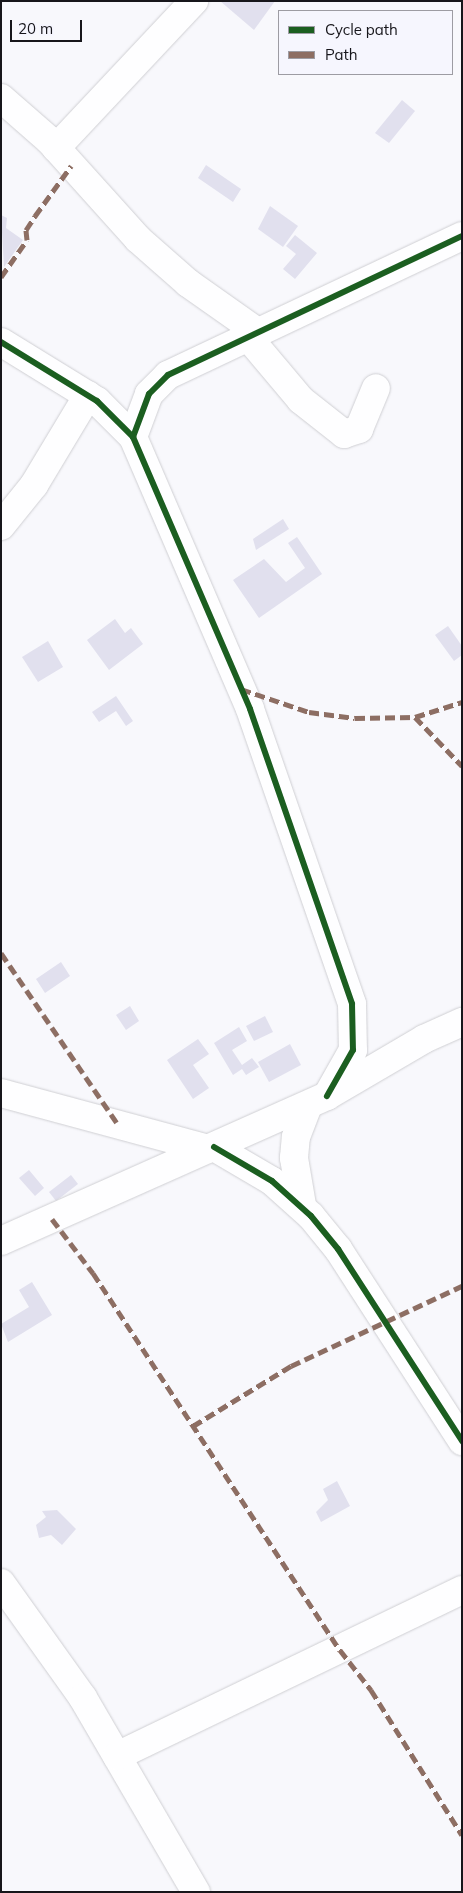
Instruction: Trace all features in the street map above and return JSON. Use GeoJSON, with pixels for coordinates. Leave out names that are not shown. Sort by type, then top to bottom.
{"type":"FeatureCollection","features":[{"type":"Feature","properties":{"kind":"street"},"geometry":{"type":"LineString","coordinates":[[56,148],[194,1]]}},
{"type":"Feature","properties":{"kind":"street"},"geometry":{"type":"LineString","coordinates":[[1,98],[56,148],[138,239],[188,283],[254,335],[301,400],[344,434],[364,423],[376,388]]}},
{"type":"Feature","properties":{"kind":"street"},"geometry":{"type":"LineString","coordinates":[[133,437],[150,394],[168,376],[462,236]]}},
{"type":"Feature","properties":{"kind":"street"},"geometry":{"type":"LineString","coordinates":[[1,342],[88,395],[133,437],[250,709],[352,1004],[353,1050],[318,1101],[294,1158],[302,1206]]}},
{"type":"Feature","properties":{"kind":"street"},"geometry":{"type":"LineString","coordinates":[[1,526],[34,485],[88,395]]}},
{"type":"Feature","properties":{"kind":"street"},"geometry":{"type":"LineString","coordinates":[[1,1241],[318,1101],[424,1039],[462,1022]]}},
{"type":"Feature","properties":{"kind":"street"},"geometry":{"type":"LineString","coordinates":[[1,1093],[211,1148],[272,1181],[302,1206],[338,1249],[462,1441]]}},
{"type":"Feature","properties":{"kind":"street"},"geometry":{"type":"LineString","coordinates":[[1,1583],[83,1698],[196,1892]]}},
{"type":"Feature","properties":{"kind":"street"},"geometry":{"type":"LineString","coordinates":[[117,1756],[462,1590]]}},
{"type":"Feature","properties":{"kind":"building"},"geometry":{"type":"Polygon","coordinates":[[[220,1],[275,1],[254,30],[220,1]]]}},
{"type":"Feature","properties":{"kind":"building"},"geometry":{"type":"Polygon","coordinates":[[[402,100],[415,111],[389,143],[375,133],[402,100]]]}},
{"type":"Feature","properties":{"kind":"building"},"geometry":{"type":"Polygon","coordinates":[[[206,165],[241,189],[233,202],[198,178],[206,165]]]}},
{"type":"Feature","properties":{"kind":"building"},"geometry":{"type":"Polygon","coordinates":[[[270,206],[298,226],[283,247],[258,229],[270,206]]]}},
{"type":"Feature","properties":{"kind":"building"},"geometry":{"type":"Polygon","coordinates":[[[1,215],[7,218],[6,228],[23,240],[4,267],[1,215]]]}},
{"type":"Feature","properties":{"kind":"building"},"geometry":{"type":"Polygon","coordinates":[[[295,235],[317,253],[295,279],[283,269],[296,254],[286,246],[295,235]]]}},
{"type":"Feature","properties":{"kind":"building"},"geometry":{"type":"Polygon","coordinates":[[[283,519],[289,529],[256,550],[253,539],[283,519]]]}},
{"type":"Feature","properties":{"kind":"building"},"geometry":{"type":"Polygon","coordinates":[[[297,537],[322,574],[259,618],[233,580],[264,559],[286,582],[305,568],[288,543],[297,537]]]}},
{"type":"Feature","properties":{"kind":"building"},"geometry":{"type":"Polygon","coordinates":[[[115,619],[125,633],[131,628],[143,644],[109,670],[87,640],[115,619]]]}},
{"type":"Feature","properties":{"kind":"building"},"geometry":{"type":"Polygon","coordinates":[[[448,626],[462,646],[462,655],[454,661],[435,635],[448,626]]]}},
{"type":"Feature","properties":{"kind":"building"},"geometry":{"type":"Polygon","coordinates":[[[48,641],[63,667],[38,682],[22,657],[48,641]]]}},
{"type":"Feature","properties":{"kind":"building"},"geometry":{"type":"Polygon","coordinates":[[[116,696],[133,721],[126,726],[116,711],[99,722],[92,712],[116,696]]]}},
{"type":"Feature","properties":{"kind":"building"},"geometry":{"type":"Polygon","coordinates":[[[61,962],[70,976],[45,993],[36,979],[61,962]]]}},
{"type":"Feature","properties":{"kind":"building"},"geometry":{"type":"Polygon","coordinates":[[[130,1006],[139,1021],[126,1030],[116,1015],[130,1006]]]}},
{"type":"Feature","properties":{"kind":"building"},"geometry":{"type":"Polygon","coordinates":[[[265,1016],[273,1032],[254,1041],[246,1026],[265,1016]]]}},
{"type":"Feature","properties":{"kind":"building"},"geometry":{"type":"Polygon","coordinates":[[[239,1027],[247,1041],[232,1050],[242,1065],[252,1058],[259,1067],[246,1075],[242,1069],[233,1075],[214,1043],[239,1027]]]}},
{"type":"Feature","properties":{"kind":"building"},"geometry":{"type":"Polygon","coordinates":[[[198,1039],[209,1054],[193,1065],[209,1088],[193,1099],[167,1060],[198,1039]]]}},
{"type":"Feature","properties":{"kind":"building"},"geometry":{"type":"Polygon","coordinates":[[[290,1044],[301,1065],[269,1082],[258,1062],[290,1044]]]}},
{"type":"Feature","properties":{"kind":"building"},"geometry":{"type":"Polygon","coordinates":[[[29,1170],[44,1188],[35,1196],[19,1178],[29,1170]]]}},
{"type":"Feature","properties":{"kind":"building"},"geometry":{"type":"Polygon","coordinates":[[[71,1175],[78,1184],[56,1201],[49,1192],[71,1175]]]}},
{"type":"Feature","properties":{"kind":"building"},"geometry":{"type":"Polygon","coordinates":[[[32,1282],[52,1315],[8,1342],[1,1324],[29,1307],[19,1290],[32,1282]]]}},
{"type":"Feature","properties":{"kind":"building"},"geometry":{"type":"Polygon","coordinates":[[[337,1481],[350,1506],[321,1522],[316,1512],[328,1500],[323,1489],[337,1481]]]}},
{"type":"Feature","properties":{"kind":"building"},"geometry":{"type":"Polygon","coordinates":[[[57,1510],[76,1529],[62,1545],[51,1535],[39,1538],[36,1525],[46,1517],[42,1511],[57,1510]]]}},
{"type":"Feature","properties":{"kind":"marked path"},"geometry":{"type":"LineString","coordinates":[[1,277],[27,240],[26,230],[71,166]]}},
{"type":"Feature","properties":{"kind":"marked path"},"geometry":{"type":"LineString","coordinates":[[241,689],[309,712],[355,718],[415,717],[462,766]]}},
{"type":"Feature","properties":{"kind":"marked path"},"geometry":{"type":"LineString","coordinates":[[415,717],[462,702]]}},
{"type":"Feature","properties":{"kind":"marked path"},"geometry":{"type":"LineString","coordinates":[[1,953],[119,1126]]}},
{"type":"Feature","properties":{"kind":"marked path"},"geometry":{"type":"LineString","coordinates":[[52,1219],[93,1273],[340,1650],[371,1690],[462,1835]]}},
{"type":"Feature","properties":{"kind":"marked path"},"geometry":{"type":"LineString","coordinates":[[193,1426],[291,1366],[462,1286]]}},
{"type":"Feature","properties":{"kind":"cycle path"},"geometry":{"type":"LineString","coordinates":[[133,437],[149,394],[168,375],[462,236]]}},
{"type":"Feature","properties":{"kind":"cycle path"},"geometry":{"type":"LineString","coordinates":[[1,342],[97,401],[133,437],[250,709],[352,1004],[353,1050],[327,1096]]}},
{"type":"Feature","properties":{"kind":"cycle path"},"geometry":{"type":"LineString","coordinates":[[214,1147],[272,1181],[311,1216],[338,1249],[462,1441]]}}]}
